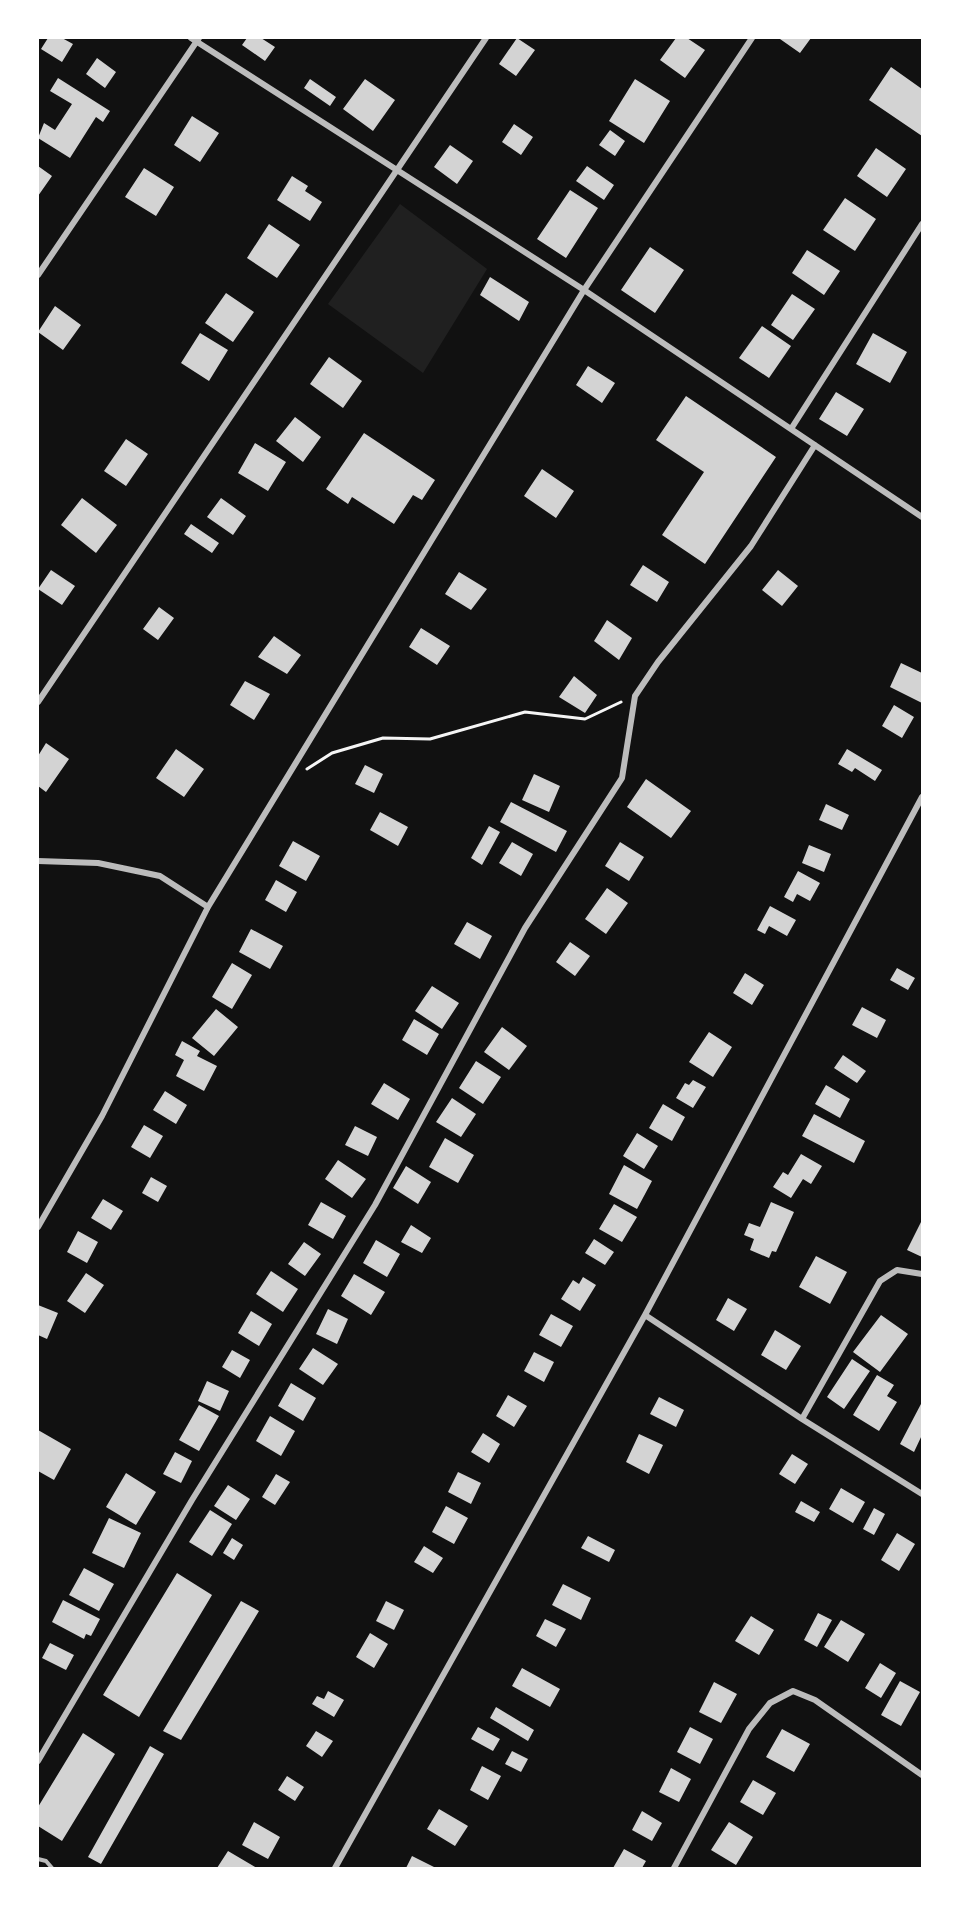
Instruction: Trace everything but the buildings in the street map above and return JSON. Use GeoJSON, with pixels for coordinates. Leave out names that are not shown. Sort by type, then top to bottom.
{"type":"FeatureCollection","features":[{"type":"Feature","properties":{"kind":"street"},"geometry":{"type":"LineString","coordinates":[[38,702],[398,172],[486,38]]}},
{"type":"Feature","properties":{"kind":"street"},"geometry":{"type":"LineString","coordinates":[[38,1227],[102,1116],[208,907],[584,290],[752,38]]}},
{"type":"Feature","properties":{"kind":"street"},"geometry":{"type":"LineString","coordinates":[[38,275],[195,39],[584,290],[922,517]]}},
{"type":"Feature","properties":{"kind":"street"},"geometry":{"type":"LineString","coordinates":[[791,429],[922,224]]}},
{"type":"Feature","properties":{"kind":"street"},"geometry":{"type":"LineString","coordinates":[[38,1761],[192,1500],[375,1205],[525,928],[622,778],[635,696],[658,662],[751,546],[815,446]]}},
{"type":"Feature","properties":{"kind":"street"},"geometry":{"type":"LineString","coordinates":[[335,1869],[645,1315],[922,797]]}},
{"type":"Feature","properties":{"kind":"street"},"geometry":{"type":"LineString","coordinates":[[38,861],[98,863],[160,876],[208,907]]}},
{"type":"Feature","properties":{"kind":"street"},"geometry":{"type":"LineString","coordinates":[[802,1419],[880,1281],[897,1270],[922,1274]]}},
{"type":"Feature","properties":{"kind":"street"},"geometry":{"type":"LineString","coordinates":[[645,1315],[802,1419],[922,1494]]}},
{"type":"Feature","properties":{"kind":"street"},"geometry":{"type":"LineString","coordinates":[[674,1869],[749,1729],[770,1703],[793,1692],[815,1700],[922,1775]]}},
{"type":"Feature","properties":{"kind":"lane"},"geometry":{"type":"LineString","coordinates":[[38,1859],[46,1861],[52,1869]]}},
{"type":"Feature","properties":{"kind":"path"},"geometry":{"type":"LineString","coordinates":[[304,771],[332,753],[383,738],[430,739],[525,712],[585,719],[635,696]]}},
{"type":"Feature","properties":{"kind":"shaded area"},"geometry":{"type":"Polygon","coordinates":[[[400,204],[487,269],[423,373],[328,304],[400,204]]]}}]}
